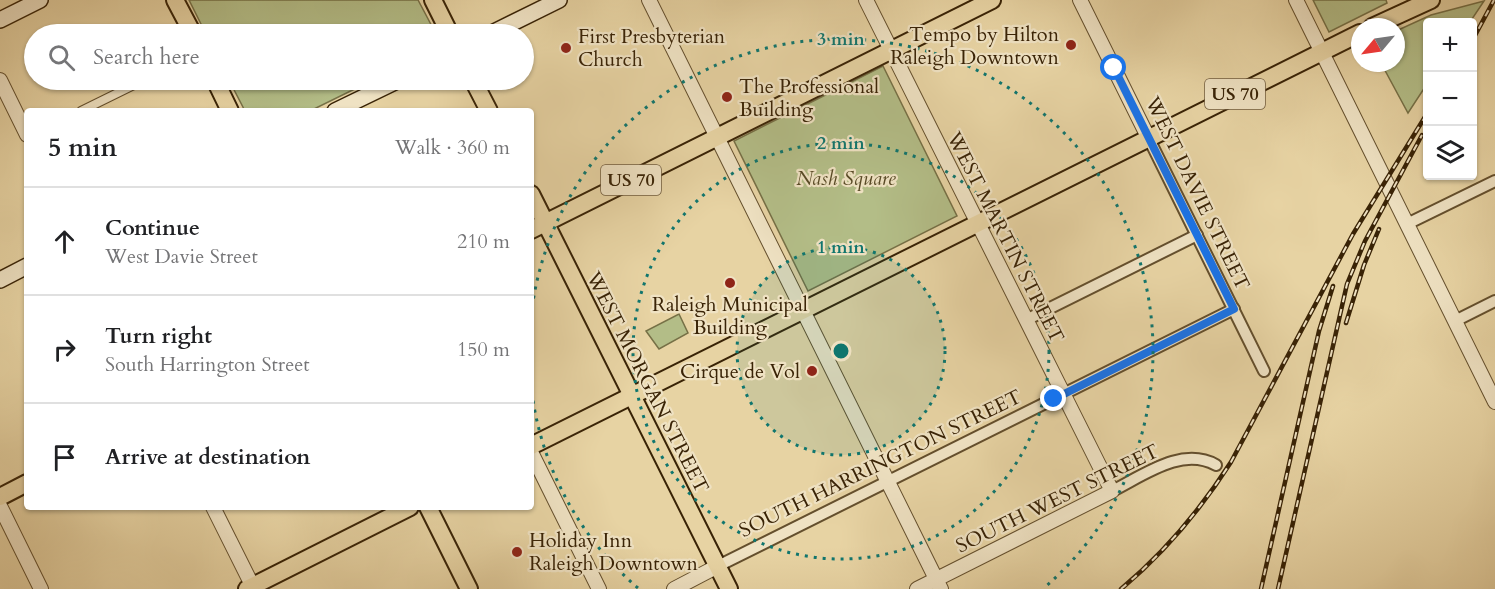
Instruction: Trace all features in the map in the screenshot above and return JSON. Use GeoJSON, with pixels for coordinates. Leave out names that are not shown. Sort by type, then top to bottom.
{"type":"FeatureCollection","features":[{"type":"Feature","properties":{"kind":"main road"},"geometry":{"type":"LineString","coordinates":[[0,20],[40,0]]}},
{"type":"Feature","properties":{"kind":"main road"},"geometry":{"type":"LineString","coordinates":[[175,0],[188,24]]}},
{"type":"Feature","properties":{"kind":"main road"},"geometry":{"type":"LineString","coordinates":[[433,0],[445,24]]}},
{"type":"Feature","properties":{"kind":"main road"},"geometry":{"type":"LineString","coordinates":[[510,24],[559,0]]}},
{"type":"Feature","properties":{"kind":"main road","name":"US 70"},"geometry":{"type":"LineString","coordinates":[[538,226],[992,0]]}},
{"type":"Feature","properties":{"kind":"main road"},"geometry":{"type":"LineString","coordinates":[[1392,18],[1431,0]]}},
{"type":"Feature","properties":{"kind":"main road","name":"US 70"},"geometry":{"type":"LineString","coordinates":[[534,444],[1351,37]]}},
{"type":"Feature","properties":{"kind":"main road"},"geometry":{"type":"LineString","coordinates":[[220,90],[229,108]]}},
{"type":"Feature","properties":{"kind":"main road"},"geometry":{"type":"LineString","coordinates":[[358,106],[383,90]]}},
{"type":"Feature","properties":{"kind":"main road"},"geometry":{"type":"LineString","coordinates":[[478,90],[487,108]]}},
{"type":"Feature","properties":{"kind":"main road","name":"WEST MORGAN STREET"},"geometry":{"type":"LineString","coordinates":[[534,208],[538,226],[632,394],[729,589]]}},
{"type":"Feature","properties":{"kind":"main road"},"geometry":{"type":"LineString","coordinates":[[0,280],[24,268]]}},
{"type":"Feature","properties":{"kind":"main road"},"geometry":{"type":"LineString","coordinates":[[0,497],[24,485]]}},
{"type":"Feature","properties":{"kind":"main road"},"geometry":{"type":"LineString","coordinates":[[251,588],[404,510]]}},
{"type":"Feature","properties":{"kind":"main road"},"geometry":{"type":"LineString","coordinates":[[430,510],[469,589]]}},
{"type":"Feature","properties":{"kind":"street"},"geometry":{"type":"LineString","coordinates":[[649,0],[939,584]]}},
{"type":"Feature","properties":{"kind":"street","name":"WEST MARTIN STREET"},"geometry":{"type":"LineString","coordinates":[[866,0],[1112,491]]}},
{"type":"Feature","properties":{"kind":"street","name":"WEST DAVIE STREET"},"geometry":{"type":"LineString","coordinates":[[1080,0],[1264,371]]}},
{"type":"Feature","properties":{"kind":"street"},"geometry":{"type":"LineString","coordinates":[[1296,0],[1495,402]]}},
{"type":"Feature","properties":{"kind":"street"},"geometry":{"type":"LineString","coordinates":[[0,80],[24,129]]}},
{"type":"Feature","properties":{"kind":"street"},"geometry":{"type":"LineString","coordinates":[[87,108],[124,90]]}},
{"type":"Feature","properties":{"kind":"street"},"geometry":{"type":"LineString","coordinates":[[1407,224],[1495,181]]}},
{"type":"Feature","properties":{"kind":"street"},"geometry":{"type":"LineString","coordinates":[[1026,320],[1197,235]]}},
{"type":"Feature","properties":{"kind":"street"},"geometry":{"type":"LineString","coordinates":[[1455,321],[1495,301]]}},
{"type":"Feature","properties":{"kind":"street","name":"SOUTH HARRINGTON STREET"},"geometry":{"type":"LineString","coordinates":[[674,589],[1234,309]]}},
{"type":"Feature","properties":{"kind":"street","name":"SOUTH WEST STREET"},"geometry":{"type":"LineString","coordinates":[[917,589],[939,584],[1112,491],[1185,457],[1202,458],[1216,465]]}},
{"type":"Feature","properties":{"kind":"street"},"geometry":{"type":"LineString","coordinates":[[534,458],[599,589]]}},
{"type":"Feature","properties":{"kind":"street"},"geometry":{"type":"LineString","coordinates":[[0,506],[41,589]]}},
{"type":"Feature","properties":{"kind":"street"},"geometry":{"type":"LineString","coordinates":[[214,510],[251,588]]}},
{"type":"Feature","properties":{"kind":"green space"},"geometry":{"type":"Polygon","coordinates":[[[189,0],[418,0],[431,24],[201,24],[189,0]]]}},
{"type":"Feature","properties":{"kind":"green space"},"geometry":{"type":"Polygon","coordinates":[[[1313,0],[1386,0],[1387,3],[1357,18],[1351,18],[1351,21],[1329,32],[1313,0]]]}},
{"type":"Feature","properties":{"kind":"green space"},"geometry":{"type":"Polygon","coordinates":[[[1484,1],[1473,18],[1424,18],[1484,1]]]}},
{"type":"Feature","properties":{"kind":"green space"},"geometry":{"type":"Polygon","coordinates":[[[1423,19],[1423,90],[1408,113],[1386,72],[1405,72],[1405,27],[1423,19]]]}},
{"type":"Feature","properties":{"kind":"green space","name":"Nash Square"},"geometry":{"type":"Polygon","coordinates":[[[883,66],[957,216],[808,291],[734,141],[883,66]]]}},
{"type":"Feature","properties":{"kind":"green space"},"geometry":{"type":"Polygon","coordinates":[[[234,90],[353,90],[316,108],[243,108],[234,90]]]}},
{"type":"Feature","properties":{"kind":"green space"},"geometry":{"type":"Polygon","coordinates":[[[679,314],[688,333],[659,349],[646,331],[679,314]]]}},
{"type":"Feature","properties":{"kind":"railway"},"geometry":{"type":"LineString","coordinates":[[1477,32],[1494,0]]}},
{"type":"Feature","properties":{"kind":"railway"},"geometry":{"type":"LineString","coordinates":[[1121,589],[1181,530],[1231,462],[1353,234],[1423,120]]}},
{"type":"Feature","properties":{"kind":"railway"},"geometry":{"type":"LineString","coordinates":[[1278,589],[1347,284],[1365,241],[1422,135]]}},
{"type":"Feature","properties":{"kind":"railway"},"geometry":{"type":"LineString","coordinates":[[1346,323],[1364,265],[1379,229]]}},
{"type":"Feature","properties":{"kind":"railway"},"geometry":{"type":"LineString","coordinates":[[1261,589],[1319,331],[1333,286]]}},
{"type":"Feature","properties":{"kind":"place","name":"Tempo by Hilton Raleigh Downtown"},"geometry":{"type":"Point","coordinates":[1071,45]}},
{"type":"Feature","properties":{"kind":"place","name":"First Presbyterian Church"},"geometry":{"type":"Point","coordinates":[566,48]}},
{"type":"Feature","properties":{"kind":"place","name":"The Professional Building"},"geometry":{"type":"Point","coordinates":[727,97]}},
{"type":"Feature","properties":{"kind":"place","name":"Raleigh Municipal Building"},"geometry":{"type":"Point","coordinates":[730,283]}},
{"type":"Feature","properties":{"kind":"place","name":"Cirque de Vol"},"geometry":{"type":"Point","coordinates":[812,371]}},
{"type":"Feature","properties":{"kind":"place","name":"Holiday Inn Raleigh Downtown"},"geometry":{"type":"Point","coordinates":[517,552]}},
{"type":"Feature","properties":{"kind":"route"},"geometry":{"type":"LineString","coordinates":[[1054,399],[1234,309],[1114,68]]}}]}
